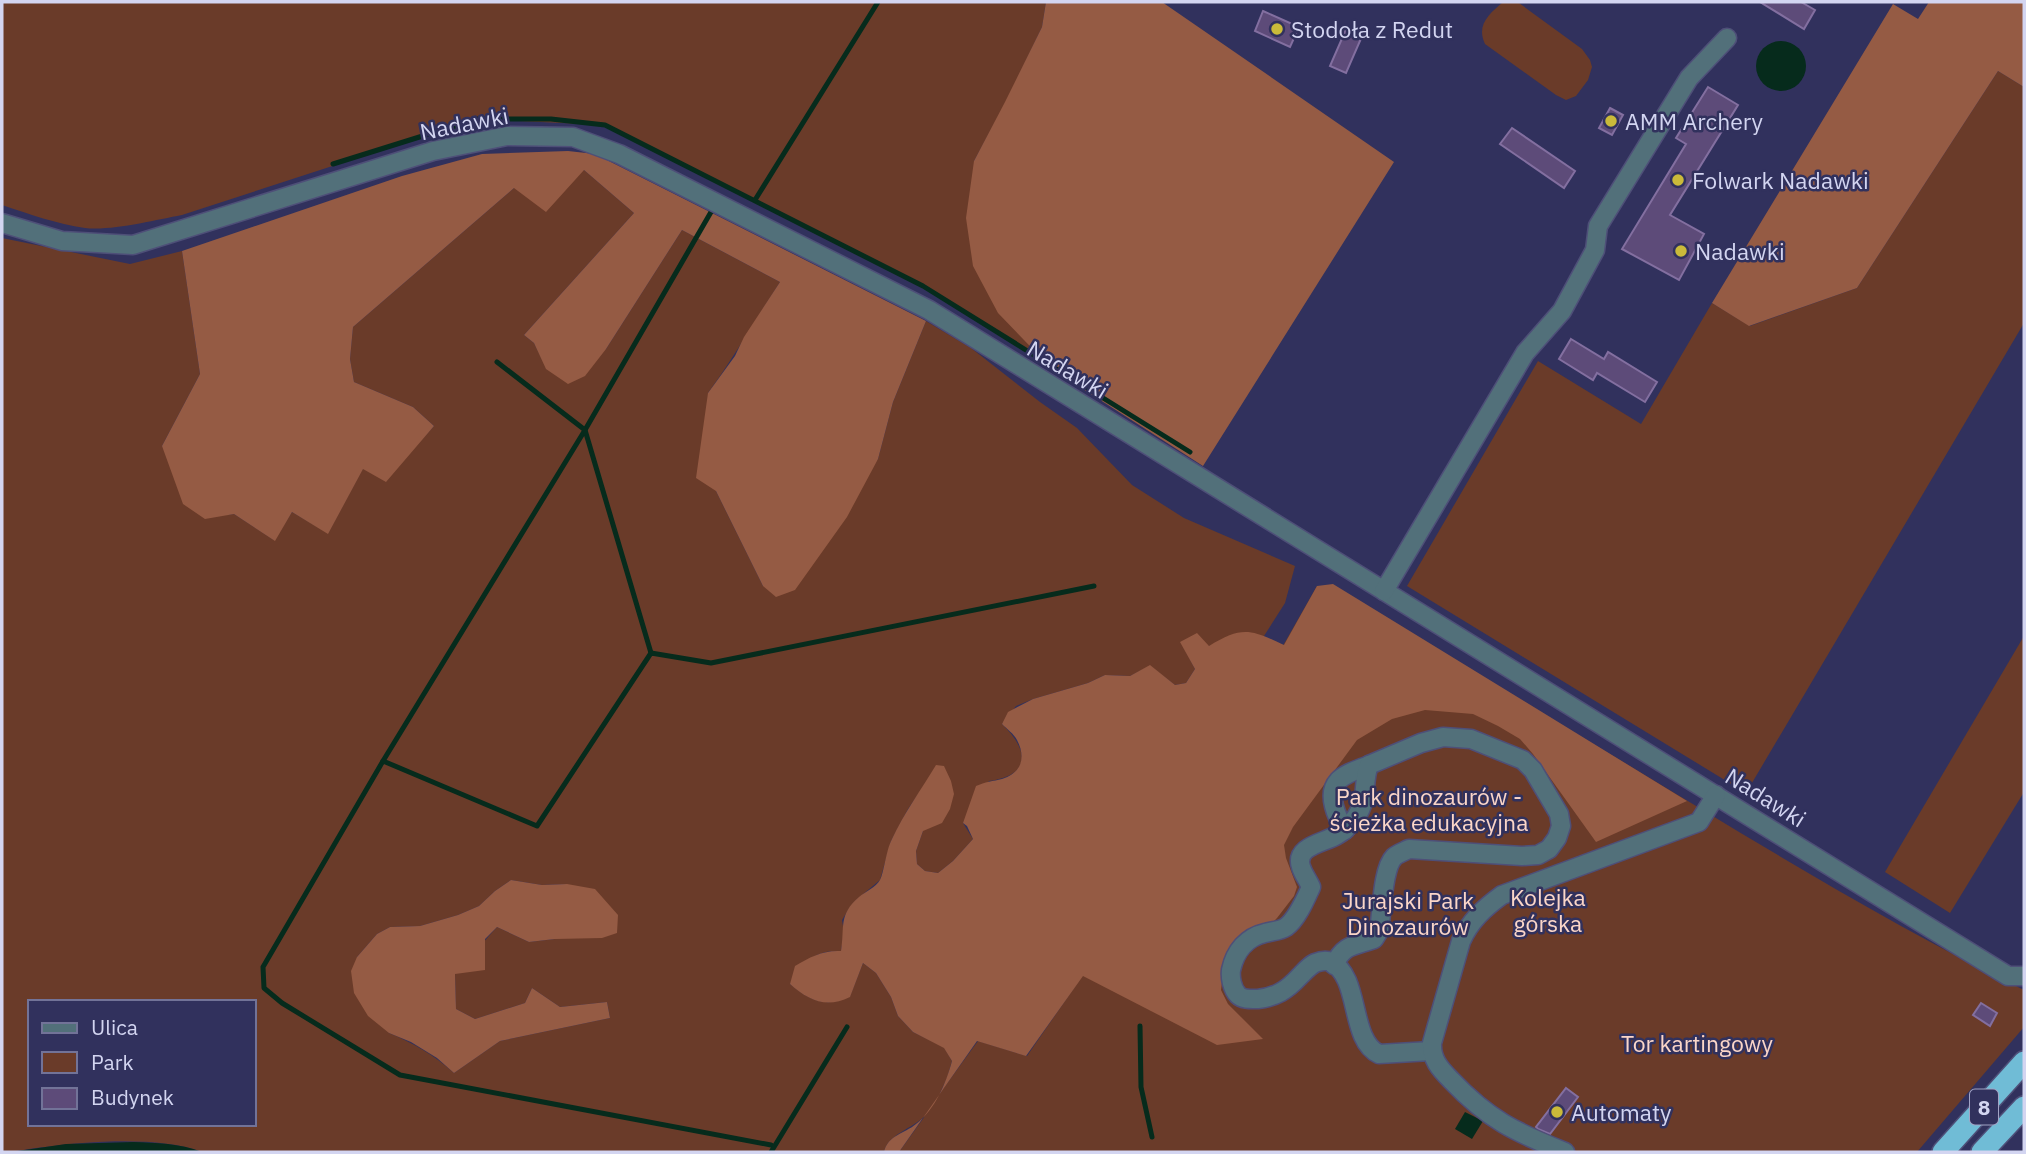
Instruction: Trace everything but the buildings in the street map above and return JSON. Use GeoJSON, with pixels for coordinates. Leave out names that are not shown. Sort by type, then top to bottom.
{"type":"FeatureCollection","features":[{"type":"Feature","properties":{"kind":"highway","name":"8"},"geometry":{"type":"LineString","coordinates":[[1943,1152],[2024,1062]]}},
{"type":"Feature","properties":{"kind":"highway","name":"8"},"geometry":{"type":"LineString","coordinates":[[1982,1152],[2024,1107]]}},
{"type":"Feature","properties":{"kind":"street"},"geometry":{"type":"LineString","coordinates":[[1384,591],[1525,353],[1562,310],[1595,250],[1598,226],[1689,78],[1727,37]]}},
{"type":"Feature","properties":{"kind":"street","name":"Nadawki"},"geometry":{"type":"LineString","coordinates":[[2,223],[62,241],[133,245],[433,151],[507,136],[573,137],[619,153],[929,310],[2008,976],[2024,976]]}},
{"type":"Feature","properties":{"kind":"street"},"geometry":{"type":"LineString","coordinates":[[1335,965],[1344,950],[1374,939],[1379,931],[1387,869],[1393,858],[1409,849],[1538,855],[1549,849],[1561,826],[1559,814],[1534,770],[1523,760],[1471,739],[1443,737],[1421,743],[1338,781],[1333,799],[1337,818],[1345,830]]}},
{"type":"Feature","properties":{"kind":"street"},"geometry":{"type":"LineString","coordinates":[[1370,765],[1367,770],[1365,800],[1356,816],[1345,830],[1309,847],[1300,858],[1311,887],[1291,923],[1284,929],[1252,937],[1240,948],[1231,972],[1232,984],[1237,994],[1243,998],[1265,998],[1289,987],[1313,964],[1331,962],[1340,971],[1350,989],[1362,1034],[1373,1051],[1379,1054],[1432,1051]]}},
{"type":"Feature","properties":{"kind":"street"},"geometry":{"type":"LineString","coordinates":[[1565,1152],[1528,1138],[1488,1116],[1469,1100],[1436,1063],[1432,1051],[1461,941],[1467,927],[1502,895],[1699,822],[1716,795]]}},
{"type":"Feature","properties":{"kind":"green space"},"geometry":{"type":"Polygon","coordinates":[[[2,2],[1046,2],[1042,27],[974,161],[1052,369],[923,286],[605,125],[477,119],[182,215],[120,227],[85,228],[2,205],[2,2]]]}},
{"type":"Feature","properties":{"kind":"green space"},"geometry":{"type":"Polygon","coordinates":[[[1503,2],[1519,3],[1582,49],[1592,67],[1588,80],[1576,96],[1566,100],[1556,95],[1485,44],[1482,31],[1485,20],[1503,2]]]}},
{"type":"Feature","properties":{"kind":"green space"},"geometry":{"type":"Polygon","coordinates":[[[1998,71],[2024,87],[2024,323],[1746,793],[1407,586],[1538,361],[1641,424],[1712,303],[1750,326],[1857,288],[1998,71]]]}},
{"type":"Feature","properties":{"kind":"green space"},"geometry":{"type":"Polygon","coordinates":[[[584,170],[634,213],[524,335],[534,343],[547,369],[606,349],[682,230],[780,282],[708,393],[716,491],[763,586],[878,459],[893,402],[926,321],[971,348],[1077,428],[1132,485],[1184,518],[1295,566],[1285,603],[1264,636],[1209,646],[1181,642],[1195,669],[1186,683],[1175,685],[1150,666],[1130,676],[1105,675],[1016,706],[1002,724],[1017,743],[1022,760],[1013,773],[989,781],[963,823],[973,839],[938,873],[925,871],[917,864],[916,851],[923,831],[921,790],[891,841],[880,880],[856,900],[842,920],[844,932],[841,951],[816,955],[790,984],[818,1001],[841,1000],[850,996],[863,963],[876,973],[891,997],[898,1016],[913,1032],[944,1047],[952,1061],[940,1093],[978,1041],[1027,1056],[1156,869],[1317,586],[1538,711],[1839,891],[2024,990],[2024,1027],[1917,1152],[899,1152],[925,1116],[895,1136],[884,1152],[202,1152],[166,1144],[125,1141],[2,1152],[2,238],[130,264],[182,251],[200,374],[162,446],[215,516],[234,514],[274,540],[292,512],[328,533],[363,468],[413,449],[434,426],[413,407],[354,382],[350,359],[353,327],[514,188],[584,170]],[[511,880],[479,906],[458,915],[420,926],[390,927],[377,934],[357,957],[389,1033],[423,1050],[454,1073],[500,1041],[610,1018],[607,1002],[560,1007],[532,988],[525,1003],[475,1019],[456,1009],[455,974],[497,927],[529,942],[555,939],[567,884],[542,885],[511,880]]]}},
{"type":"Feature","properties":{"kind":"green space"},"geometry":{"type":"Polygon","coordinates":[[[2024,636],[2024,792],[1950,913],[1885,872],[2024,636]]]}},
{"type":"Feature","properties":{"kind":"shaded area"},"geometry":{"type":"Polygon","coordinates":[[[1046,2],[1162,2],[1394,162],[1203,466],[1052,369],[998,313],[973,266],[966,218],[974,161],[1042,27],[1046,2]]]}},
{"type":"Feature","properties":{"kind":"shaded area"},"geometry":{"type":"Polygon","coordinates":[[[1929,2],[2024,2],[2024,87],[1998,71],[1857,288],[1749,326],[1712,303],[1893,4],[1918,19],[1929,2]]]}},
{"type":"Feature","properties":{"kind":"shaded area"},"geometry":{"type":"Polygon","coordinates":[[[1781,41],[1799,48],[1806,66],[1799,84],[1781,91],[1763,84],[1756,66],[1763,48],[1781,41]]]}},
{"type":"Feature","properties":{"kind":"shaded area"},"geometry":{"type":"Polygon","coordinates":[[[568,151],[595,154],[926,321],[893,402],[878,459],[847,517],[795,590],[776,597],[763,586],[716,491],[696,478],[708,393],[735,356],[744,337],[780,282],[682,230],[606,349],[585,376],[568,384],[546,369],[534,343],[524,335],[634,213],[584,170],[546,212],[514,188],[353,327],[350,359],[354,382],[413,407],[434,426],[386,482],[363,469],[328,534],[292,512],[275,541],[234,514],[205,519],[183,504],[162,446],[200,374],[182,251],[402,176],[482,154],[568,151]]]}},
{"type":"Feature","properties":{"kind":"shaded area"},"geometry":{"type":"Polygon","coordinates":[[[1333,584],[1687,801],[1596,842],[1520,739],[1473,714],[1425,710],[1392,719],[1357,740],[1293,827],[1284,845],[1297,887],[1294,896],[1277,918],[1223,974],[1221,990],[1228,1004],[1263,1039],[1217,1045],[1083,976],[1026,1056],[977,1041],[939,1095],[952,1061],[944,1048],[913,1032],[898,1016],[891,997],[876,973],[863,963],[850,997],[841,1001],[825,1002],[811,998],[790,984],[795,966],[817,955],[841,951],[848,910],[880,880],[892,839],[936,765],[944,766],[954,794],[942,823],[923,831],[916,851],[917,864],[925,871],[938,873],[973,839],[963,823],[976,786],[1002,779],[1018,769],[1020,746],[1002,724],[1008,712],[1033,699],[1088,683],[1105,675],[1130,676],[1150,665],[1175,685],[1186,683],[1195,669],[1180,642],[1197,633],[1209,646],[1230,635],[1246,632],[1284,645],[1317,586],[1333,584]]]}},
{"type":"Feature","properties":{"kind":"shaded area"},"geometry":{"type":"Polygon","coordinates":[[[511,880],[595,889],[618,915],[617,933],[602,938],[529,942],[497,927],[485,939],[485,970],[455,974],[456,1009],[475,1019],[525,1003],[532,988],[560,1007],[607,1002],[610,1018],[500,1041],[454,1073],[437,1058],[411,1042],[389,1033],[368,1016],[354,993],[351,971],[357,957],[377,934],[390,927],[420,926],[458,915],[479,906],[511,880]]]}},
{"type":"Feature","properties":{"kind":"shaded area"},"geometry":{"type":"Polygon","coordinates":[[[1465,1112],[1483,1121],[1472,1139],[1455,1129],[1465,1112]]]}},
{"type":"Feature","properties":{"kind":"shaded area"},"geometry":{"type":"Polygon","coordinates":[[[923,1118],[899,1152],[884,1152],[893,1138],[923,1118]]]}},
{"type":"Feature","properties":{"kind":"shaded area"},"geometry":{"type":"Polygon","coordinates":[[[133,1142],[176,1145],[202,1152],[11,1152],[66,1144],[133,1142]]]}},
{"type":"Feature","properties":{"kind":"waterway"},"geometry":{"type":"LineString","coordinates":[[755,200],[878,2]]}},
{"type":"Feature","properties":{"kind":"waterway"},"geometry":{"type":"LineString","coordinates":[[333,164],[477,119],[551,119],[605,125],[923,286],[1190,452]]}},
{"type":"Feature","properties":{"kind":"waterway"},"geometry":{"type":"LineString","coordinates":[[711,212],[585,430],[383,761],[263,967],[264,988],[282,1003],[400,1075],[771,1145]]}},
{"type":"Feature","properties":{"kind":"waterway"},"geometry":{"type":"LineString","coordinates":[[497,362],[585,430],[651,653]]}},
{"type":"Feature","properties":{"kind":"waterway"},"geometry":{"type":"LineString","coordinates":[[383,761],[537,826],[651,653],[711,663],[1094,586]]}},
{"type":"Feature","properties":{"kind":"waterway"},"geometry":{"type":"LineString","coordinates":[[1140,1026],[1141,1087],[1152,1137]]}},
{"type":"Feature","properties":{"kind":"waterway"},"geometry":{"type":"LineString","coordinates":[[771,1152],[847,1027]]}},
{"type":"Feature","properties":{"kind":"place","name":"Stodoła z Redut"},"geometry":{"type":"Point","coordinates":[1277,29]}},
{"type":"Feature","properties":{"kind":"place","name":"AMM Archery"},"geometry":{"type":"Point","coordinates":[1611,121]}},
{"type":"Feature","properties":{"kind":"place","name":"Folwark Nadawki"},"geometry":{"type":"Point","coordinates":[1678,180]}},
{"type":"Feature","properties":{"kind":"place","name":"Nadawki"},"geometry":{"type":"Point","coordinates":[1681,251]}},
{"type":"Feature","properties":{"kind":"place","name":"Automaty"},"geometry":{"type":"Point","coordinates":[1557,1112]}},
{"type":"Feature","properties":{"kind":"park label","name":"Park dinozaurów - ścieżka edukacyjna"},"geometry":{"type":"Point","coordinates":[1429,809]}},
{"type":"Feature","properties":{"kind":"park label","name":"Kolejka górska"},"geometry":{"type":"Point","coordinates":[1548,910]}},
{"type":"Feature","properties":{"kind":"park label","name":"Jurajski Park Dinozaurów"},"geometry":{"type":"Point","coordinates":[1408,913]}},
{"type":"Feature","properties":{"kind":"park label","name":"Tor kartingowy"},"geometry":{"type":"Point","coordinates":[1697,1043]}}]}
